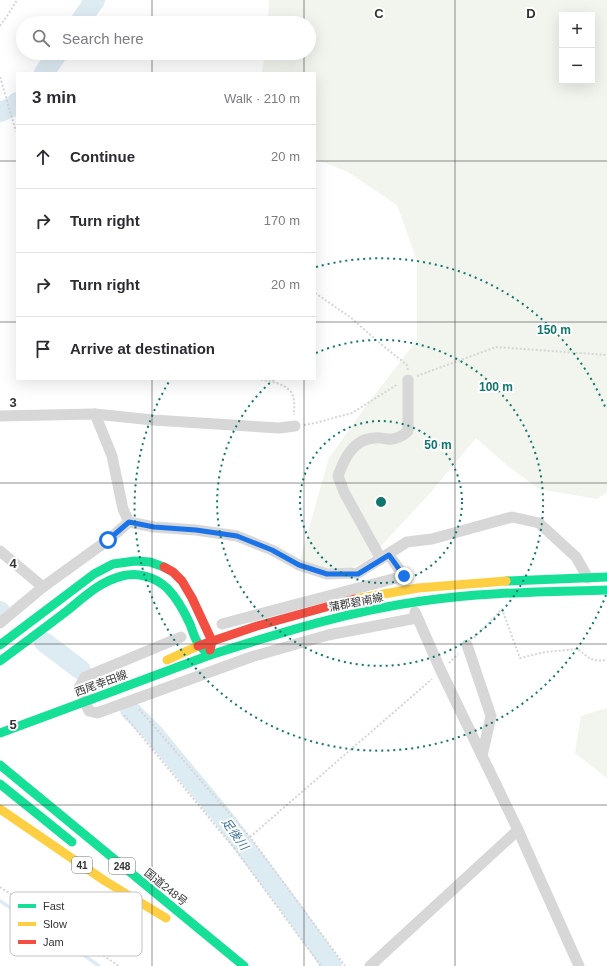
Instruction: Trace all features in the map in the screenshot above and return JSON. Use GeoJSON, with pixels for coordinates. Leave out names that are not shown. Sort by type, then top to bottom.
{"type":"FeatureCollection","features":[{"type":"Feature","properties":{"kind":"main road"},"geometry":{"type":"LineString","coordinates":[[0,645],[94,574],[113,564],[135,561],[150,562],[161,566],[173,572],[182,581],[192,598],[212,641],[210,655],[198,646],[191,626],[176,598],[166,586],[156,579],[131,574],[117,577],[90,593],[0,662]]}},
{"type":"Feature","properties":{"kind":"main road","name":"蒲郡碧南線"},"geometry":{"type":"LineString","coordinates":[[198,646],[257,626],[353,599],[418,588],[501,581],[607,577]]}},
{"type":"Feature","properties":{"kind":"main road","name":"蒲郡碧南線"},"geometry":{"type":"LineString","coordinates":[[210,655],[328,619],[422,601],[500,594],[607,590]]}},
{"type":"Feature","properties":{"kind":"main road"},"geometry":{"type":"LineString","coordinates":[[162,662],[198,646]]}},
{"type":"Feature","properties":{"kind":"main road","name":"西尾幸田線"},"geometry":{"type":"LineString","coordinates":[[0,727],[210,655]]}},
{"type":"Feature","properties":{"kind":"main road","name":"西尾幸田線"},"geometry":{"type":"LineString","coordinates":[[0,733],[91,696],[140,671]]}},
{"type":"Feature","properties":{"kind":"main road","name":"国道248号"},"geometry":{"type":"LineString","coordinates":[[0,765],[244,966]]}},
{"type":"Feature","properties":{"kind":"main road"},"geometry":{"type":"LineString","coordinates":[[0,784],[80,849]]}},
{"type":"Feature","properties":{"kind":"main road","name":"41"},"geometry":{"type":"LineString","coordinates":[[0,809],[123,892]]}},
{"type":"Feature","properties":{"kind":"main road","name":"248"},"geometry":{"type":"LineString","coordinates":[[111,874],[133,892]]}},
{"type":"Feature","properties":{"kind":"main road","name":"248"},"geometry":{"type":"LineString","coordinates":[[142,899],[169,921]]}},
{"type":"Feature","properties":{"kind":"main road","name":"41"},"geometry":{"type":"LineString","coordinates":[[142,904],[169,921]]}},
{"type":"Feature","properties":{"kind":"street"},"geometry":{"type":"LineString","coordinates":[[222,624],[404,576],[385,557],[344,492],[338,476],[344,459],[358,443],[375,437],[390,440],[402,436],[408,432],[408,380]]}},
{"type":"Feature","properties":{"kind":"street"},"geometry":{"type":"LineString","coordinates":[[95,414],[112,456],[123,509],[129,522]]}},
{"type":"Feature","properties":{"kind":"street"},"geometry":{"type":"LineString","coordinates":[[0,416],[95,414],[152,420],[279,428],[295,426]]}},
{"type":"Feature","properties":{"kind":"street"},"geometry":{"type":"LineString","coordinates":[[129,522],[154,527],[196,530],[237,536],[272,550],[299,565],[327,574],[358,574],[407,542],[432,539],[512,517],[539,523],[576,557],[588,578]]}},
{"type":"Feature","properties":{"kind":"street"},"geometry":{"type":"LineString","coordinates":[[2,622],[43,587],[108,540],[129,522]]}},
{"type":"Feature","properties":{"kind":"street"},"geometry":{"type":"LineString","coordinates":[[0,550],[43,587]]}},
{"type":"Feature","properties":{"kind":"street"},"geometry":{"type":"LineString","coordinates":[[182,637],[85,677],[79,688],[89,711],[97,713],[251,657],[328,635],[416,615],[441,671],[518,830],[579,966]]}},
{"type":"Feature","properties":{"kind":"street"},"geometry":{"type":"LineString","coordinates":[[467,645],[491,716],[482,756]]}},
{"type":"Feature","properties":{"kind":"street"},"geometry":{"type":"LineString","coordinates":[[370,966],[518,830]]}},
{"type":"Feature","properties":{"kind":"path"},"geometry":{"type":"LineString","coordinates":[[0,26],[17,0]]}},
{"type":"Feature","properties":{"kind":"path"},"geometry":{"type":"LineString","coordinates":[[0,77],[16,130]]}},
{"type":"Feature","properties":{"kind":"path"},"geometry":{"type":"LineString","coordinates":[[316,294],[350,317],[407,365],[408,380]]}},
{"type":"Feature","properties":{"kind":"path"},"geometry":{"type":"LineString","coordinates":[[261,380],[284,386],[291,392],[293,398],[295,426],[315,424],[352,412],[408,380],[496,346],[607,355]]}},
{"type":"Feature","properties":{"kind":"path"},"geometry":{"type":"LineString","coordinates":[[234,848],[250,836],[441,671],[502,609],[520,658],[545,652],[578,649],[595,661],[607,660]]}},
{"type":"Feature","properties":{"kind":"path"},"geometry":{"type":"LineString","coordinates":[[132,701],[250,836],[345,966]]}},
{"type":"Feature","properties":{"kind":"path"},"geometry":{"type":"LineString","coordinates":[[117,706],[234,848],[321,966]]}},
{"type":"Feature","properties":{"kind":"path"},"geometry":{"type":"LineString","coordinates":[[0,887],[10,894]]}},
{"type":"Feature","properties":{"kind":"path"},"geometry":{"type":"LineString","coordinates":[[104,956],[119,966]]}},
{"type":"Feature","properties":{"kind":"shaded area"},"geometry":{"type":"Polygon","coordinates":[[[269,0],[607,0],[607,492],[597,499],[539,489],[509,467],[476,438],[431,492],[369,559],[337,576],[300,560],[329,458],[366,406],[417,340],[417,260],[397,205],[348,172],[316,159],[316,72],[262,72],[264,60],[316,60],[316,16],[268,16],[269,0]]]}},
{"type":"Feature","properties":{"kind":"shaded area"},"geometry":{"type":"Polygon","coordinates":[[[607,708],[607,778],[575,753],[581,716],[607,708]]]}},
{"type":"Feature","properties":{"kind":"waterway","name":"足後川"},"geometry":{"type":"LineString","coordinates":[[84,16],[95,0]]}},
{"type":"Feature","properties":{"kind":"waterway","name":"足後川"},"geometry":{"type":"LineString","coordinates":[[45,72],[53,60]]}},
{"type":"Feature","properties":{"kind":"waterway","name":"足後川"},"geometry":{"type":"LineString","coordinates":[[0,112],[12,107],[16,103]]}},
{"type":"Feature","properties":{"kind":"waterway","name":"足後川"},"geometry":{"type":"LineString","coordinates":[[44,642],[81,670]]}},
{"type":"Feature","properties":{"kind":"waterway","name":"足後川"},"geometry":{"type":"LineString","coordinates":[[130,710],[153,733],[221,815],[294,912],[332,966]]}},
{"type":"Feature","properties":{"kind":"waterway"},"geometry":{"type":"LineString","coordinates":[[0,901],[10,908]]}},
{"type":"Feature","properties":{"kind":"waterway"},"geometry":{"type":"LineString","coordinates":[[85,956],[99,966]]}},
{"type":"Feature","properties":{"kind":"traffic: fast"},"geometry":{"type":"LineString","coordinates":[[0,645],[94,574],[113,564],[135,561],[150,562],[164,567]]}},
{"type":"Feature","properties":{"kind":"traffic: fast"},"geometry":{"type":"LineString","coordinates":[[0,661],[100,586],[114,578],[128,575],[146,576],[152,578],[167,588],[177,600],[190,624],[194,636],[206,652]]}},
{"type":"Feature","properties":{"kind":"traffic: fast"},"geometry":{"type":"LineString","coordinates":[[506,581],[607,577]]}},
{"type":"Feature","properties":{"kind":"traffic: fast"},"geometry":{"type":"LineString","coordinates":[[210,655],[315,624],[395,605],[445,598],[491,594],[607,590]]}},
{"type":"Feature","properties":{"kind":"traffic: fast"},"geometry":{"type":"LineString","coordinates":[[92,699],[210,655]]}},
{"type":"Feature","properties":{"kind":"traffic: fast"},"geometry":{"type":"LineString","coordinates":[[0,733],[92,699]]}},
{"type":"Feature","properties":{"kind":"traffic: fast"},"geometry":{"type":"LineString","coordinates":[[0,765],[244,966]]}},
{"type":"Feature","properties":{"kind":"traffic: fast"},"geometry":{"type":"LineString","coordinates":[[0,784],[72,842]]}},
{"type":"Feature","properties":{"kind":"traffic: slow"},"geometry":{"type":"LineString","coordinates":[[355,599],[418,588],[506,581]]}},
{"type":"Feature","properties":{"kind":"traffic: slow"},"geometry":{"type":"LineString","coordinates":[[167,660],[198,646]]}},
{"type":"Feature","properties":{"kind":"traffic: slow"},"geometry":{"type":"LineString","coordinates":[[0,809],[123,892]]}},
{"type":"Feature","properties":{"kind":"traffic: slow"},"geometry":{"type":"LineString","coordinates":[[142,903],[166,918]]}},
{"type":"Feature","properties":{"kind":"traffic: jam"},"geometry":{"type":"LineString","coordinates":[[164,567],[173,572],[182,581],[192,598],[212,641],[210,650]]}},
{"type":"Feature","properties":{"kind":"traffic: jam"},"geometry":{"type":"LineString","coordinates":[[198,646],[257,626],[355,599]]}},
{"type":"Feature","properties":{"kind":"route"},"geometry":{"type":"LineString","coordinates":[[108,540],[129,522],[154,527],[196,530],[237,536],[272,550],[299,565],[327,574],[358,574],[389,555],[404,576]]}}]}
